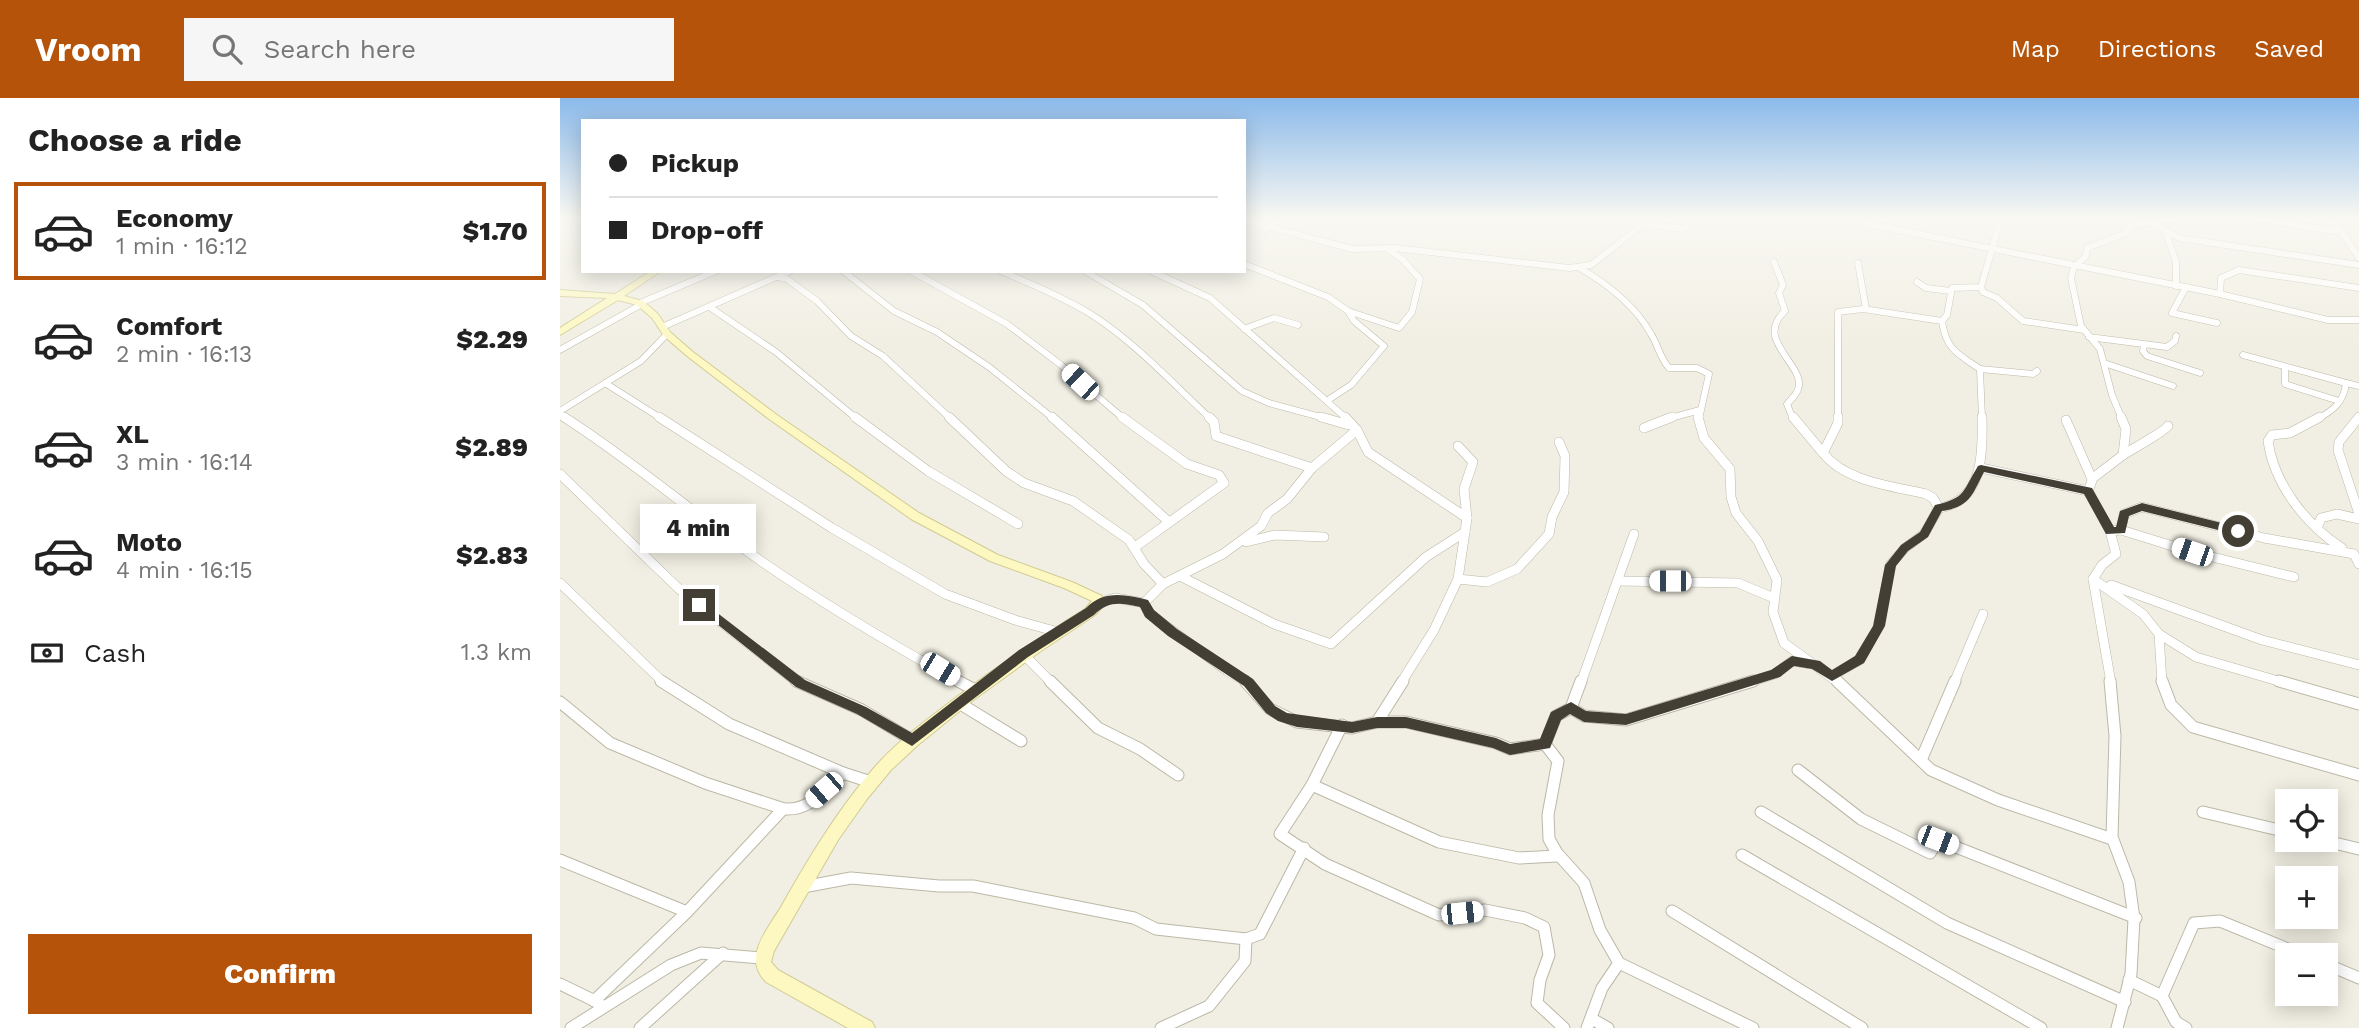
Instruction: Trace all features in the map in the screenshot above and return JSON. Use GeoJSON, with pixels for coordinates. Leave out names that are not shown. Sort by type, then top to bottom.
{"type":"FeatureCollection","features":[{"type":"Feature","properties":{"kind":"street"},"geometry":{"type":"LineString","coordinates":[[1246,265],[1328,297],[1349,311],[1399,328],[1409,320],[1415,308],[1420,279],[1404,261]]}},
{"type":"Feature","properties":{"kind":"street"},"geometry":{"type":"LineString","coordinates":[[1515,261],[1578,267],[1595,261]]}},
{"type":"Feature","properties":{"kind":"street"},"geometry":{"type":"LineString","coordinates":[[1989,261],[1981,277],[1983,292],[1998,296],[2015,316],[2023,321],[2144,345],[2167,347],[2175,341],[2176,336]]}},
{"type":"Feature","properties":{"kind":"street"},"geometry":{"type":"LineString","coordinates":[[2048,261],[2220,294],[2328,320],[2359,320]]}},
{"type":"Feature","properties":{"kind":"street"},"geometry":{"type":"LineString","coordinates":[[2080,261],[2074,267],[2071,278],[2086,333],[2100,349],[2126,429],[2123,456]]}},
{"type":"Feature","properties":{"kind":"street"},"geometry":{"type":"LineString","coordinates":[[2176,261],[2176,286]]}},
{"type":"Feature","properties":{"kind":"street"},"geometry":{"type":"LineString","coordinates":[[2335,261],[2359,265]]}},
{"type":"Feature","properties":{"kind":"street"},"geometry":{"type":"LineString","coordinates":[[1774,262],[1783,285],[1779,293],[1785,311],[1780,315],[1775,334],[1780,354],[1799,380],[1799,387],[1787,404],[1794,421],[1823,453],[1826,460],[1836,468],[1926,494],[1934,498],[1939,508]]}},
{"type":"Feature","properties":{"kind":"street"},"geometry":{"type":"LineString","coordinates":[[1858,263],[1866,309]]}},
{"type":"Feature","properties":{"kind":"street"},"geometry":{"type":"LineString","coordinates":[[1578,267],[1601,279],[1625,301],[1650,331],[1670,368],[1697,368],[1709,374],[1698,417],[1704,438],[1730,469],[1731,497],[1736,513],[1758,541],[1777,580],[1773,612],[1784,643],[1832,676],[1931,770],[1998,800],[2112,839]]}},
{"type":"Feature","properties":{"kind":"street"},"geometry":{"type":"LineString","coordinates":[[2220,294],[2221,278],[2239,270],[2359,288]]}},
{"type":"Feature","properties":{"kind":"street"},"geometry":{"type":"LineString","coordinates":[[560,332],[654,273]]}},
{"type":"Feature","properties":{"kind":"street"},"geometry":{"type":"LineString","coordinates":[[560,349],[641,303],[711,273]]}},
{"type":"Feature","properties":{"kind":"street"},"geometry":{"type":"LineString","coordinates":[[786,273],[665,331],[641,361],[560,413],[761,561],[866,630],[975,690]]}},
{"type":"Feature","properties":{"kind":"street"},"geometry":{"type":"LineString","coordinates":[[846,273],[894,311],[937,332],[989,367],[1054,419],[1169,522]]}},
{"type":"Feature","properties":{"kind":"street"},"geometry":{"type":"LineString","coordinates":[[915,273],[1007,324],[1159,446],[1187,464],[1219,475],[1224,483],[1135,547]]}},
{"type":"Feature","properties":{"kind":"street"},"geometry":{"type":"LineString","coordinates":[[1006,273],[1058,296],[1121,336],[1214,422],[1216,436],[1312,468]]}},
{"type":"Feature","properties":{"kind":"street"},"geometry":{"type":"LineString","coordinates":[[1090,273],[1143,305],[1242,391],[1269,403],[1354,428]]}},
{"type":"Feature","properties":{"kind":"street"},"geometry":{"type":"LineString","coordinates":[[1155,273],[1210,298],[1328,400],[1354,428],[1368,452],[1467,518]]}},
{"type":"Feature","properties":{"kind":"street"},"geometry":{"type":"LineString","coordinates":[[778,277],[788,279],[817,301],[850,336],[883,356],[1006,471],[1024,483],[1073,501],[1135,547],[1144,564],[1163,584]]}},
{"type":"Feature","properties":{"kind":"street"},"geometry":{"type":"LineString","coordinates":[[1917,282],[1926,288],[1951,291]]}},
{"type":"Feature","properties":{"kind":"street"},"geometry":{"type":"LineString","coordinates":[[1981,287],[1952,288],[1947,315],[1942,321],[1944,337],[1952,350],[1980,369],[2033,374],[2037,371]]}},
{"type":"Feature","properties":{"kind":"street"},"geometry":{"type":"LineString","coordinates":[[2186,287],[2172,313],[2217,323]]}},
{"type":"Feature","properties":{"kind":"street"},"geometry":{"type":"LineString","coordinates":[[560,293],[614,296],[641,303],[665,331],[773,418],[915,516],[994,558],[1093,596],[1098,603]]}},
{"type":"Feature","properties":{"kind":"street"},"geometry":{"type":"LineString","coordinates":[[711,308],[741,325],[777,352],[879,437],[951,486],[1018,524]]}},
{"type":"Feature","properties":{"kind":"street"},"geometry":{"type":"LineString","coordinates":[[1823,453],[1838,423],[1839,312],[1866,309],[1942,321]]}},
{"type":"Feature","properties":{"kind":"street"},"geometry":{"type":"LineString","coordinates":[[1328,400],[1352,385],[1384,346],[1376,336],[1352,321],[1349,311]]}},
{"type":"Feature","properties":{"kind":"street"},"geometry":{"type":"LineString","coordinates":[[1244,329],[1274,318],[1298,325]]}},
{"type":"Feature","properties":{"kind":"street"},"geometry":{"type":"LineString","coordinates":[[2144,345],[2143,351],[2147,356],[2200,373]]}},
{"type":"Feature","properties":{"kind":"street"},"geometry":{"type":"LineString","coordinates":[[2243,355],[2359,386]]}},
{"type":"Feature","properties":{"kind":"street"},"geometry":{"type":"LineString","coordinates":[[2104,363],[2173,386]]}},
{"type":"Feature","properties":{"kind":"street"},"geometry":{"type":"LineString","coordinates":[[2285,367],[2285,384],[2339,401]]}},
{"type":"Feature","properties":{"kind":"street"},"geometry":{"type":"LineString","coordinates":[[1832,676],[1860,660],[1879,626],[1890,565],[1905,548],[1924,534],[1939,508],[1955,505],[1965,498],[1981,468],[1980,369]]}},
{"type":"Feature","properties":{"kind":"street"},"geometry":{"type":"LineString","coordinates":[[605,383],[832,528],[945,594],[1015,620],[1058,632]]}},
{"type":"Feature","properties":{"kind":"street"},"geometry":{"type":"LineString","coordinates":[[2346,383],[2345,393],[2333,411],[2290,433],[2272,435],[2267,442],[2271,460],[2282,482],[2330,542],[2356,555],[2359,564]]}},
{"type":"Feature","properties":{"kind":"street"},"geometry":{"type":"LineString","coordinates":[[1644,428],[1700,410]]}},
{"type":"Feature","properties":{"kind":"street"},"geometry":{"type":"LineString","coordinates":[[2318,528],[2320,518],[2327,514],[2359,517],[2338,450],[2339,442],[2359,417]]}},
{"type":"Feature","properties":{"kind":"street"},"geometry":{"type":"LineString","coordinates":[[2066,419],[2092,480]]}},
{"type":"Feature","properties":{"kind":"street"},"geometry":{"type":"LineString","coordinates":[[2088,491],[2092,480],[2104,468],[2150,437],[2165,431],[2168,426]]}},
{"type":"Feature","properties":{"kind":"street"},"geometry":{"type":"LineString","coordinates":[[1223,554],[1261,526],[1268,513],[1287,499],[1312,468],[1354,428]]}},
{"type":"Feature","properties":{"kind":"street"},"geometry":{"type":"LineString","coordinates":[[1458,579],[1487,582],[1517,569],[1549,534],[1552,517],[1564,492],[1565,456],[1559,442]]}},
{"type":"Feature","properties":{"kind":"street"},"geometry":{"type":"LineString","coordinates":[[1377,722],[1434,630],[1458,579],[1467,518],[1462,495],[1466,473],[1473,462],[1458,446]]}},
{"type":"Feature","properties":{"kind":"street"},"geometry":{"type":"LineString","coordinates":[[1981,468],[2088,491],[2116,531],[2138,533],[2192,552],[2294,577]]}},
{"type":"Feature","properties":{"kind":"street"},"geometry":{"type":"LineString","coordinates":[[560,474],[679,589],[800,684],[862,710],[912,740]]}},
{"type":"Feature","properties":{"kind":"street"},"geometry":{"type":"LineString","coordinates":[[2117,1028],[2129,980],[2136,918],[2124,864],[2112,839],[2115,734],[2105,646],[2093,579],[2102,565],[2116,554],[2116,531],[2124,513],[2142,507],[2264,538],[2356,555]]}},
{"type":"Feature","properties":{"kind":"street"},"geometry":{"type":"LineString","coordinates":[[1180,576],[1274,624],[1331,644],[1426,557],[1465,532]]}},
{"type":"Feature","properties":{"kind":"street"},"geometry":{"type":"LineString","coordinates":[[1545,744],[1556,716],[1571,708],[1634,534]]}},
{"type":"Feature","properties":{"kind":"street"},"geometry":{"type":"LineString","coordinates":[[1144,603],[1163,584],[1262,535],[1309,539],[1324,537]]}},
{"type":"Feature","properties":{"kind":"street"},"geometry":{"type":"LineString","coordinates":[[2093,579],[2143,614],[2159,634],[2196,657],[2359,704]]}},
{"type":"Feature","properties":{"kind":"street"},"geometry":{"type":"LineString","coordinates":[[2093,579],[2262,640],[2359,665]]}},
{"type":"Feature","properties":{"kind":"street"},"geometry":{"type":"LineString","coordinates":[[1619,581],[1738,583],[1774,598]]}},
{"type":"Feature","properties":{"kind":"street"},"geometry":{"type":"LineString","coordinates":[[560,583],[657,678],[729,723],[843,773],[871,782]]}},
{"type":"Feature","properties":{"kind":"street"},"geometry":{"type":"LineString","coordinates":[[866,1028],[779,981],[762,965],[761,958],[828,843],[871,782],[912,740],[975,690],[1023,654],[1090,612],[1098,603],[1115,598],[1144,603]]}},
{"type":"Feature","properties":{"kind":"street"},"geometry":{"type":"LineString","coordinates":[[1144,603],[1150,614],[1172,632],[1249,683],[1270,709],[1282,717],[1297,722],[1352,728],[1377,722],[1406,722],[1496,743],[1510,749],[1545,744]]}},
{"type":"Feature","properties":{"kind":"street"},"geometry":{"type":"LineString","coordinates":[[1921,760],[1983,614]]}},
{"type":"Feature","properties":{"kind":"street"},"geometry":{"type":"LineString","coordinates":[[2159,634],[2159,672],[2165,696],[2179,716],[2193,727],[2359,775]]}},
{"type":"Feature","properties":{"kind":"street"},"geometry":{"type":"LineString","coordinates":[[1023,654],[1098,728],[1140,749],[1178,775]]}},
{"type":"Feature","properties":{"kind":"street"},"geometry":{"type":"LineString","coordinates":[[1571,708],[1584,716],[1626,720],[1775,674],[1792,661],[1815,664]]}},
{"type":"Feature","properties":{"kind":"street"},"geometry":{"type":"LineString","coordinates":[[560,702],[608,742],[737,795],[783,809],[795,811],[804,806],[843,773]]}},
{"type":"Feature","properties":{"kind":"street"},"geometry":{"type":"LineString","coordinates":[[959,703],[1021,741]]}},
{"type":"Feature","properties":{"kind":"street"},"geometry":{"type":"LineString","coordinates":[[1342,725],[1312,785],[1280,834],[1325,864],[1439,915],[1485,910],[1525,918],[1544,927],[1549,955],[1540,980],[1537,1003],[1564,1028]]}},
{"type":"Feature","properties":{"kind":"street"},"geometry":{"type":"LineString","coordinates":[[1545,744],[1558,761],[1546,833],[1557,856],[1570,865],[1585,884],[1599,928],[1619,963],[1753,1028]]}},
{"type":"Feature","properties":{"kind":"street"},"geometry":{"type":"LineString","coordinates":[[1798,771],[1861,819],[1930,853],[1938,840],[2136,918]]}},
{"type":"Feature","properties":{"kind":"street"},"geometry":{"type":"LineString","coordinates":[[1312,785],[1439,842],[1519,858],[1557,856]]}},
{"type":"Feature","properties":{"kind":"street"},"geometry":{"type":"LineString","coordinates":[[571,1028],[600,1003],[783,809]]}},
{"type":"Feature","properties":{"kind":"street"},"geometry":{"type":"LineString","coordinates":[[1760,812],[1947,923],[2125,1002]]}},
{"type":"Feature","properties":{"kind":"street"},"geometry":{"type":"LineString","coordinates":[[2203,812],[2275,829]]}},
{"type":"Feature","properties":{"kind":"street"},"geometry":{"type":"LineString","coordinates":[[2338,844],[2359,849]]}},
{"type":"Feature","properties":{"kind":"street"},"geometry":{"type":"LineString","coordinates":[[801,888],[851,878],[973,886],[1134,918],[1156,929],[1245,939],[1260,934],[1304,848]]}},
{"type":"Feature","properties":{"kind":"street"},"geometry":{"type":"LineString","coordinates":[[1742,855],[2041,1028]]}},
{"type":"Feature","properties":{"kind":"street"},"geometry":{"type":"LineString","coordinates":[[560,860],[687,912]]}},
{"type":"Feature","properties":{"kind":"street"},"geometry":{"type":"LineString","coordinates":[[1672,911],[1862,1028]]}},
{"type":"Feature","properties":{"kind":"street"},"geometry":{"type":"LineString","coordinates":[[2162,996],[2194,923],[2220,921],[2275,944]]}},
{"type":"Feature","properties":{"kind":"street"},"geometry":{"type":"LineString","coordinates":[[1161,1028],[1209,1006],[1245,961],[1245,939]]}},
{"type":"Feature","properties":{"kind":"street"},"geometry":{"type":"LineString","coordinates":[[600,1003],[671,965],[701,953],[761,958]]}},
{"type":"Feature","properties":{"kind":"street"},"geometry":{"type":"LineString","coordinates":[[640,1028],[723,953]]}},
{"type":"Feature","properties":{"kind":"street"},"geometry":{"type":"LineString","coordinates":[[1608,1028],[1589,1023],[1602,988],[1619,963]]}},
{"type":"Feature","properties":{"kind":"street"},"geometry":{"type":"LineString","coordinates":[[2338,969],[2359,978]]}},
{"type":"Feature","properties":{"kind":"street"},"geometry":{"type":"LineString","coordinates":[[2129,980],[2162,996],[2180,1026]]}},
{"type":"Feature","properties":{"kind":"street"},"geometry":{"type":"LineString","coordinates":[[560,984],[600,1003]]}},
{"type":"Feature","properties":{"kind":"route"},"geometry":{"type":"LineString","coordinates":[[699,605],[800,684],[862,710],[912,740],[1023,654],[1090,612],[1098,603],[1121,598],[1144,603],[1150,614],[1172,632],[1227,671],[1249,683],[1261,694],[1270,709],[1282,717],[1297,722],[1352,728],[1377,722],[1406,722],[1496,743],[1510,749],[1545,744],[1556,716],[1571,708],[1584,716],[1626,720],[1775,674],[1792,661],[1815,664],[1832,676],[1860,660],[1879,626],[1890,565],[1905,548],[1924,534],[1939,508],[1955,505],[1965,498],[1981,468],[2088,491],[2110,531],[2121,530],[2124,513],[2142,507],[2238,531]]}}]}
